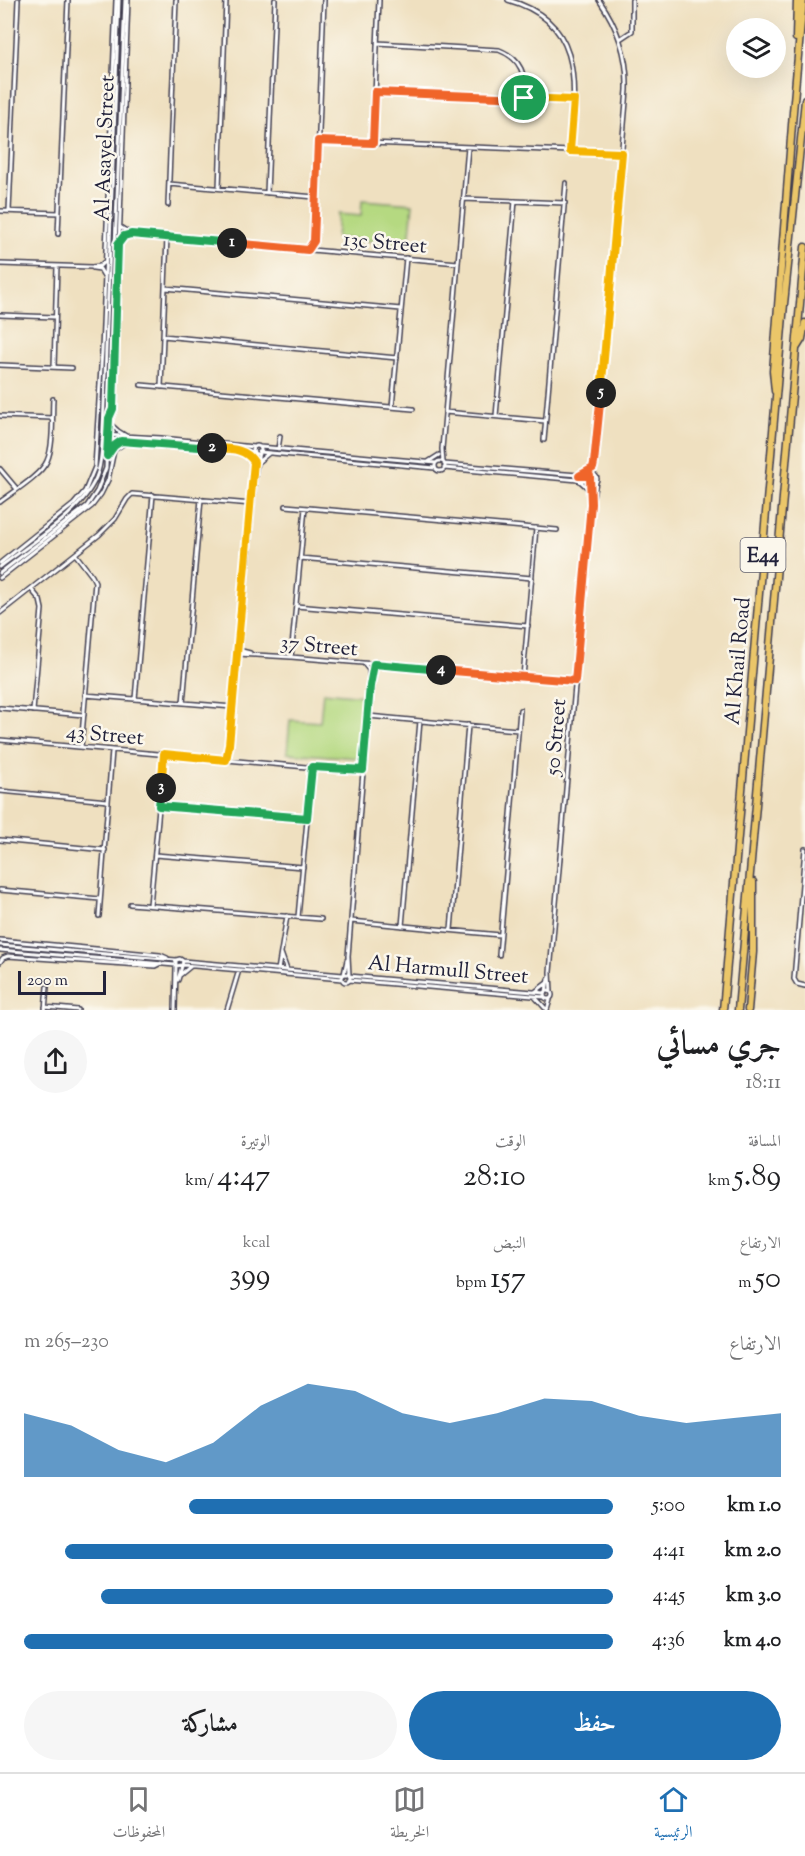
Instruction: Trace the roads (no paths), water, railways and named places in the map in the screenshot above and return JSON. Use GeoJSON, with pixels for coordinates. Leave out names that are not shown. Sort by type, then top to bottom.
{"type":"FeatureCollection","features":[{"type":"Feature","properties":{"kind":"highway"},"geometry":{"type":"LineString","coordinates":[[797,0],[794,67],[797,77]]}},
{"type":"Feature","properties":{"kind":"highway"},"geometry":{"type":"LineString","coordinates":[[777,394],[773,371],[803,0]]}},
{"type":"Feature","properties":{"kind":"highway","name":"Al Khail Road"},"geometry":{"type":"LineString","coordinates":[[723,1010],[805,100]]}},
{"type":"Feature","properties":{"kind":"highway","name":"Al Khail Road"},"geometry":{"type":"LineString","coordinates":[[738,1010],[805,247]]}},
{"type":"Feature","properties":{"kind":"highway"},"geometry":{"type":"LineString","coordinates":[[797,348],[802,339],[805,323]]}},
{"type":"Feature","properties":{"kind":"highway"},"geometry":{"type":"LineString","coordinates":[[748,1010],[753,938],[754,890],[751,870]]}},
{"type":"Feature","properties":{"kind":"street"},"geometry":{"type":"LineString","coordinates":[[9,211],[18,0]]}},
{"type":"Feature","properties":{"kind":"street"},"geometry":{"type":"LineString","coordinates":[[58,234],[68,0]]}},
{"type":"Feature","properties":{"kind":"street"},"geometry":{"type":"LineString","coordinates":[[87,491],[96,461],[101,397],[117,0]]}},
{"type":"Feature","properties":{"kind":"street","name":"Al Asayel Street"},"geometry":{"type":"LineString","coordinates":[[105,326],[110,246],[117,0]]}},
{"type":"Feature","properties":{"kind":"street"},"geometry":{"type":"LineString","coordinates":[[0,578],[87,506],[103,480],[109,420],[113,409],[114,313],[126,75],[126,0]]}},
{"type":"Feature","properties":{"kind":"street","name":"Al Asayel Street"},"geometry":{"type":"LineString","coordinates":[[114,313],[119,126],[126,0]]}},
{"type":"Feature","properties":{"kind":"street"},"geometry":{"type":"LineString","coordinates":[[168,205],[176,0]]}},
{"type":"Feature","properties":{"kind":"street"},"geometry":{"type":"LineString","coordinates":[[219,188],[226,0]]}},
{"type":"Feature","properties":{"kind":"street"},"geometry":{"type":"LineString","coordinates":[[267,193],[275,0]]}},
{"type":"Feature","properties":{"kind":"street"},"geometry":{"type":"LineString","coordinates":[[319,251],[314,241],[324,0]]}},
{"type":"Feature","properties":{"kind":"street"},"geometry":{"type":"LineString","coordinates":[[373,143],[379,0]]}},
{"type":"Feature","properties":{"kind":"street"},"geometry":{"type":"LineString","coordinates":[[508,0],[536,12],[559,34],[572,63],[575,82],[570,151]]}},
{"type":"Feature","properties":{"kind":"street","name":"50 Street"},"geometry":{"type":"LineString","coordinates":[[546,994],[550,972],[591,504],[590,479],[595,459],[627,83],[620,39],[599,0]]}},
{"type":"Feature","properties":{"kind":"street"},"geometry":{"type":"LineString","coordinates":[[620,39],[632,31],[632,0]]}},
{"type":"Feature","properties":{"kind":"street"},"geometry":{"type":"LineString","coordinates":[[377,43],[499,50],[513,58],[521,67],[525,82],[524,98]]}},
{"type":"Feature","properties":{"kind":"street"},"geometry":{"type":"LineString","coordinates":[[122,80],[126,75]]}},
{"type":"Feature","properties":{"kind":"street"},"geometry":{"type":"LineString","coordinates":[[375,92],[574,100]]}},
{"type":"Feature","properties":{"kind":"street"},"geometry":{"type":"LineString","coordinates":[[119,126],[123,133]]}},
{"type":"Feature","properties":{"kind":"street"},"geometry":{"type":"LineString","coordinates":[[318,141],[622,153]]}},
{"type":"Feature","properties":{"kind":"street"},"geometry":{"type":"LineString","coordinates":[[436,464],[442,449],[468,147]]}},
{"type":"Feature","properties":{"kind":"street"},"geometry":{"type":"LineString","coordinates":[[544,440],[566,183]]}},
{"type":"Feature","properties":{"kind":"street"},"geometry":{"type":"LineString","coordinates":[[169,184],[315,197]]}},
{"type":"Feature","properties":{"kind":"street"},"geometry":{"type":"LineString","coordinates":[[464,199],[565,203]]}},
{"type":"Feature","properties":{"kind":"street"},"geometry":{"type":"LineString","coordinates":[[496,416],[515,201]]}},
{"type":"Feature","properties":{"kind":"street"},"geometry":{"type":"LineString","coordinates":[[0,211],[59,213]]}},
{"type":"Feature","properties":{"kind":"street"},"geometry":{"type":"LineString","coordinates":[[119,225],[131,234]]}},
{"type":"Feature","properties":{"kind":"street"},"geometry":{"type":"LineString","coordinates":[[118,244],[124,236],[131,234]]}},
{"type":"Feature","properties":{"kind":"street","name":"13c Street"},"geometry":{"type":"LineString","coordinates":[[131,234],[458,263]]}},
{"type":"Feature","properties":{"kind":"street"},"geometry":{"type":"LineString","coordinates":[[161,387],[167,237]]}},
{"type":"Feature","properties":{"kind":"street"},"geometry":{"type":"LineString","coordinates":[[308,250],[314,241]]}},
{"type":"Feature","properties":{"kind":"street"},"geometry":{"type":"LineString","coordinates":[[0,264],[92,267],[102,265],[110,246]]}},
{"type":"Feature","properties":{"kind":"street"},"geometry":{"type":"LineString","coordinates":[[392,407],[406,258]]}},
{"type":"Feature","properties":{"kind":"street"},"geometry":{"type":"LineString","coordinates":[[54,367],[57,266]]}},
{"type":"Feature","properties":{"kind":"street"},"geometry":{"type":"LineString","coordinates":[[92,267],[101,270],[105,278]]}},
{"type":"Feature","properties":{"kind":"street"},"geometry":{"type":"LineString","coordinates":[[165,288],[401,309]]}},
{"type":"Feature","properties":{"kind":"street"},"geometry":{"type":"LineString","coordinates":[[0,315],[55,317]]}},
{"type":"Feature","properties":{"kind":"street"},"geometry":{"type":"LineString","coordinates":[[163,336],[397,358]]}},
{"type":"Feature","properties":{"kind":"street"},"geometry":{"type":"LineString","coordinates":[[0,365],[72,368]]}},
{"type":"Feature","properties":{"kind":"street"},"geometry":{"type":"LineString","coordinates":[[141,385],[413,409]]}},
{"type":"Feature","properties":{"kind":"street"},"geometry":{"type":"LineString","coordinates":[[0,565],[68,510],[87,491],[99,467],[102,437],[101,397]]}},
{"type":"Feature","properties":{"kind":"street"},"geometry":{"type":"LineString","coordinates":[[0,502],[40,471],[47,461],[53,399]]}},
{"type":"Feature","properties":{"kind":"street"},"geometry":{"type":"LineString","coordinates":[[445,412],[546,421]]}},
{"type":"Feature","properties":{"kind":"street"},"geometry":{"type":"LineString","coordinates":[[0,416],[52,418]]}},
{"type":"Feature","properties":{"kind":"street"},"geometry":{"type":"LineString","coordinates":[[109,420],[118,432],[131,437]]}},
{"type":"Feature","properties":{"kind":"street"},"geometry":{"type":"LineString","coordinates":[[278,449],[280,436]]}},
{"type":"Feature","properties":{"kind":"street"},"geometry":{"type":"LineString","coordinates":[[102,437],[124,442],[254,452],[278,449],[436,464]]}},
{"type":"Feature","properties":{"kind":"street"},"geometry":{"type":"LineString","coordinates":[[108,438],[131,437],[254,447],[270,453],[436,464],[590,479],[596,482]]}},
{"type":"Feature","properties":{"kind":"street"},"geometry":{"type":"LineString","coordinates":[[107,456],[114,446],[124,442]]}},
{"type":"Feature","properties":{"kind":"street"},"geometry":{"type":"LineString","coordinates":[[0,573],[92,506],[108,480],[114,450],[124,442]]}},
{"type":"Feature","properties":{"kind":"street"},"geometry":{"type":"LineString","coordinates":[[254,447],[256,463]]}},
{"type":"Feature","properties":{"kind":"street"},"geometry":{"type":"LineString","coordinates":[[242,450],[256,463]]}},
{"type":"Feature","properties":{"kind":"street"},"geometry":{"type":"LineString","coordinates":[[228,760],[256,463],[260,450]]}},
{"type":"Feature","properties":{"kind":"street"},"geometry":{"type":"LineString","coordinates":[[256,463],[270,453]]}},
{"type":"Feature","properties":{"kind":"street"},"geometry":{"type":"LineString","coordinates":[[426,462],[441,455]]}},
{"type":"Feature","properties":{"kind":"street"},"geometry":{"type":"LineString","coordinates":[[441,455],[444,465]]}},
{"type":"Feature","properties":{"kind":"street"},"geometry":{"type":"LineString","coordinates":[[441,455],[454,465]]}},
{"type":"Feature","properties":{"kind":"street","name":"50 Street"},"geometry":{"type":"LineString","coordinates":[[591,504],[596,482],[595,459]]}},
{"type":"Feature","properties":{"kind":"street"},"geometry":{"type":"LineString","coordinates":[[436,464],[439,470],[444,465],[454,465],[579,478],[591,491]]}},
{"type":"Feature","properties":{"kind":"street"},"geometry":{"type":"LineString","coordinates":[[579,478],[593,468]]}},
{"type":"Feature","properties":{"kind":"street"},"geometry":{"type":"LineString","coordinates":[[0,469],[16,489]]}},
{"type":"Feature","properties":{"kind":"street"},"geometry":{"type":"LineString","coordinates":[[590,479],[596,477]]}},
{"type":"Feature","properties":{"kind":"street"},"geometry":{"type":"LineString","coordinates":[[0,613],[105,530],[128,498],[136,493],[252,504]]}},
{"type":"Feature","properties":{"kind":"street"},"geometry":{"type":"LineString","coordinates":[[135,699],[153,495]]}},
{"type":"Feature","properties":{"kind":"street"},"geometry":{"type":"LineString","coordinates":[[183,703],[201,499]]}},
{"type":"Feature","properties":{"kind":"street"},"geometry":{"type":"LineString","coordinates":[[286,506],[557,530]]}},
{"type":"Feature","properties":{"kind":"street"},"geometry":{"type":"LineString","coordinates":[[291,657],[305,508]]}},
{"type":"Feature","properties":{"kind":"street"},"geometry":{"type":"LineString","coordinates":[[523,677],[536,528]]}},
{"type":"Feature","properties":{"kind":"street"},"geometry":{"type":"LineString","coordinates":[[76,554],[94,582],[81,747]]}},
{"type":"Feature","properties":{"kind":"street"},"geometry":{"type":"LineString","coordinates":[[300,558],[532,578]]}},
{"type":"Feature","properties":{"kind":"street"},"geometry":{"type":"LineString","coordinates":[[31,589],[42,609],[33,711]]}},
{"type":"Feature","properties":{"kind":"street"},"geometry":{"type":"LineString","coordinates":[[296,606],[528,626]]}},
{"type":"Feature","properties":{"kind":"street","name":"37 Street"},"geometry":{"type":"LineString","coordinates":[[238,652],[575,682]]}},
{"type":"Feature","properties":{"kind":"street"},"geometry":{"type":"LineString","coordinates":[[365,664],[369,672],[370,683]]}},
{"type":"Feature","properties":{"kind":"street"},"geometry":{"type":"LineString","coordinates":[[347,965],[349,977],[345,982],[343,976],[348,956],[370,683],[374,664]]}},
{"type":"Feature","properties":{"kind":"street"},"geometry":{"type":"LineString","coordinates":[[85,695],[232,707]]}},
{"type":"Feature","properties":{"kind":"street"},"geometry":{"type":"LineString","coordinates":[[0,708],[84,715]]}},
{"type":"Feature","properties":{"kind":"street"},"geometry":{"type":"LineString","coordinates":[[498,955],[520,710]]}},
{"type":"Feature","properties":{"kind":"street"},"geometry":{"type":"LineString","coordinates":[[368,716],[518,730]]}},
{"type":"Feature","properties":{"kind":"street"},"geometry":{"type":"LineString","coordinates":[[402,926],[420,721]]}},
{"type":"Feature","properties":{"kind":"street"},"geometry":{"type":"LineString","coordinates":[[451,930],[468,725]]}},
{"type":"Feature","properties":{"kind":"street","name":"43 Street"},"geometry":{"type":"LineString","coordinates":[[0,740],[363,772]]}},
{"type":"Feature","properties":{"kind":"street"},"geometry":{"type":"LineString","coordinates":[[99,916],[112,750]]}},
{"type":"Feature","properties":{"kind":"street"},"geometry":{"type":"LineString","coordinates":[[150,905],[164,754]]}},
{"type":"Feature","properties":{"kind":"street"},"geometry":{"type":"LineString","coordinates":[[298,917],[312,767]]}},
{"type":"Feature","properties":{"kind":"street"},"geometry":{"type":"LineString","coordinates":[[0,791],[108,801]]}},
{"type":"Feature","properties":{"kind":"street"},"geometry":{"type":"LineString","coordinates":[[159,806],[307,818]]}},
{"type":"Feature","properties":{"kind":"street"},"geometry":{"type":"LineString","coordinates":[[0,840],[105,850]]}},
{"type":"Feature","properties":{"kind":"street"},"geometry":{"type":"LineString","coordinates":[[805,849],[803,902],[794,979],[797,984],[805,986]]}},
{"type":"Feature","properties":{"kind":"street"},"geometry":{"type":"LineString","coordinates":[[155,855],[303,867]]}},
{"type":"Feature","properties":{"kind":"street"},"geometry":{"type":"LineString","coordinates":[[0,890],[100,900]]}},
{"type":"Feature","properties":{"kind":"street"},"geometry":{"type":"LineString","coordinates":[[130,904],[321,919]]}},
{"type":"Feature","properties":{"kind":"street"},"geometry":{"type":"LineString","coordinates":[[278,969],[287,916]]}},
{"type":"Feature","properties":{"kind":"street"},"geometry":{"type":"LineString","coordinates":[[351,921],[500,934]]}},
{"type":"Feature","properties":{"kind":"street"},"geometry":{"type":"LineString","coordinates":[[0,940],[160,956],[178,976]]}},
{"type":"Feature","properties":{"kind":"street"},"geometry":{"type":"LineString","coordinates":[[0,945],[182,964]]}},
{"type":"Feature","properties":{"kind":"street"},"geometry":{"type":"LineString","coordinates":[[0,952],[7,950],[167,962]]}},
{"type":"Feature","properties":{"kind":"street"},"geometry":{"type":"LineString","coordinates":[[281,952],[287,970]]}},
{"type":"Feature","properties":{"kind":"street"},"geometry":{"type":"LineString","coordinates":[[0,962],[8,956],[155,966],[161,963]]}},
{"type":"Feature","properties":{"kind":"street"},"geometry":{"type":"LineString","coordinates":[[77,956],[82,961]]}},
{"type":"Feature","properties":{"kind":"street"},"geometry":{"type":"LineString","coordinates":[[175,1010],[178,976],[182,964],[180,959],[176,964],[178,976]]}},
{"type":"Feature","properties":{"kind":"street","name":"Al Harmull Street"},"geometry":{"type":"LineString","coordinates":[[182,964],[278,969],[343,976]]}},
{"type":"Feature","properties":{"kind":"street","name":"Al Harmull Street"},"geometry":{"type":"LineString","coordinates":[[182,964],[343,976]]}},
{"type":"Feature","properties":{"kind":"street"},"geometry":{"type":"LineString","coordinates":[[331,974],[347,965]]}},
{"type":"Feature","properties":{"kind":"street"},"geometry":{"type":"LineString","coordinates":[[347,965],[358,976]]}},
{"type":"Feature","properties":{"kind":"street"},"geometry":{"type":"LineString","coordinates":[[178,976],[184,970],[194,966]]}},
{"type":"Feature","properties":{"kind":"street"},"geometry":{"type":"LineString","coordinates":[[227,1010],[239,970]]}},
{"type":"Feature","properties":{"kind":"street","name":"50 Street"},"geometry":{"type":"LineString","coordinates":[[546,994],[550,972]]}},
{"type":"Feature","properties":{"kind":"street"},"geometry":{"type":"LineString","coordinates":[[343,976],[349,977]]}},
{"type":"Feature","properties":{"kind":"street","name":"Al Harmull Street"},"geometry":{"type":"LineString","coordinates":[[349,977],[358,976],[534,994]]}},
{"type":"Feature","properties":{"kind":"street","name":"Al Harmull Street"},"geometry":{"type":"LineString","coordinates":[[349,977],[546,994],[550,999]]}},
{"type":"Feature","properties":{"kind":"street"},"geometry":{"type":"LineString","coordinates":[[546,1009],[534,994],[548,982]]}},
{"type":"Feature","properties":{"kind":"street"},"geometry":{"type":"LineString","coordinates":[[47,987],[45,1009],[78,1010]]}},
{"type":"Feature","properties":{"kind":"street"},"geometry":{"type":"LineString","coordinates":[[546,994],[552,995],[550,999],[546,1009],[546,994]]}}]}
